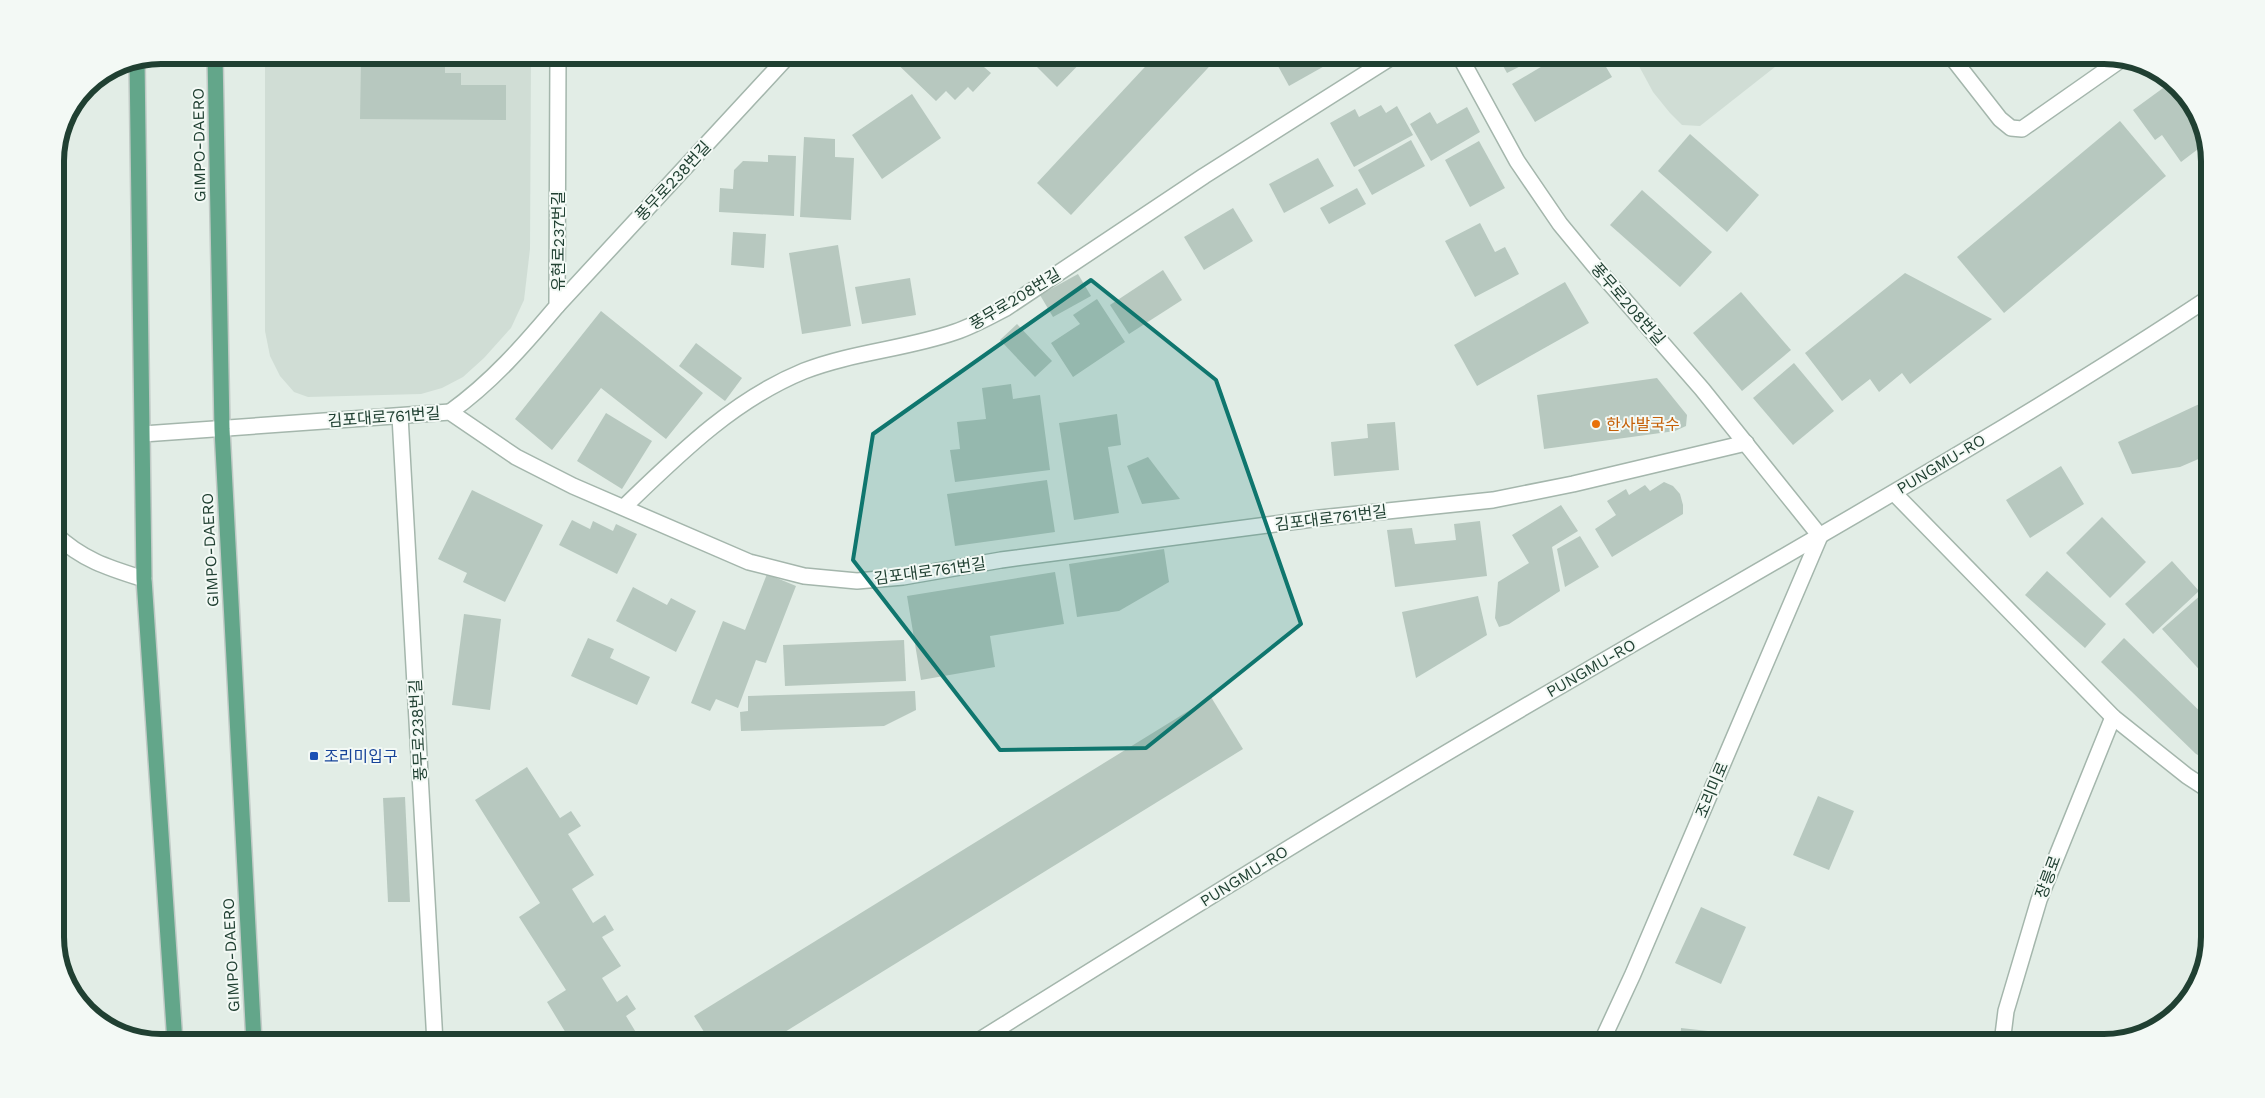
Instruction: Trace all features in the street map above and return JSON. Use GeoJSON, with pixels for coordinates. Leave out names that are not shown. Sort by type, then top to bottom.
{"type":"FeatureCollection","features":[{"type":"Feature","properties":{"kind":"main road","name":"GIMPO-DAERO"},"geometry":{"type":"LineString","coordinates":[[215,64],[222,429],[254,1034]]}},
{"type":"Feature","properties":{"kind":"main road"},"geometry":{"type":"LineString","coordinates":[[138,67],[144,579],[174,1034]]}},
{"type":"Feature","properties":{"kind":"street","name":"유현로237번길"},"geometry":{"type":"LineString","coordinates":[[450,412],[478,392],[517,353],[557,306],[558,64]]}},
{"type":"Feature","properties":{"kind":"street","name":"풍무로238번길"},"geometry":{"type":"LineString","coordinates":[[557,306],[781,64]]}},
{"type":"Feature","properties":{"kind":"street","name":"풍무로208번길"},"geometry":{"type":"LineString","coordinates":[[624,507],[675,458],[748,399],[806,371],[855,356],[926,341],[978,324],[1006,308],[1204,176],[1382,64]]}},
{"type":"Feature","properties":{"kind":"street","name":"풍무로208번길"},"geometry":{"type":"LineString","coordinates":[[1465,64],[1517,161],[1560,224],[1746,442],[1820,536]]}},
{"type":"Feature","properties":{"kind":"street"},"geometry":{"type":"LineString","coordinates":[[1957,64],[2000,119],[2011,128],[2022,129],[2114,65]]}},
{"type":"Feature","properties":{"kind":"street","name":"PUNGMU-RO"},"geometry":{"type":"LineString","coordinates":[[989,1034],[1287,849],[1566,682],[1894,493],[2123,354],[2201,303]]}},
{"type":"Feature","properties":{"kind":"street","name":"김포대로761번길"},"geometry":{"type":"LineString","coordinates":[[143,434],[450,412],[516,458],[574,486],[749,562],[804,576],[857,581],[903,577],[1001,560],[1320,518],[1493,500],[1574,484],[1746,442]]}},
{"type":"Feature","properties":{"kind":"street","name":"풍무로238번길"},"geometry":{"type":"LineString","coordinates":[[400,416],[434,1034]]}},
{"type":"Feature","properties":{"kind":"street"},"geometry":{"type":"LineString","coordinates":[[1894,493],[2113,717],[2201,785]]}},
{"type":"Feature","properties":{"kind":"street","name":"조리미로"},"geometry":{"type":"LineString","coordinates":[[1604,1034],[1633,974],[1820,536]]}},
{"type":"Feature","properties":{"kind":"street"},"geometry":{"type":"LineString","coordinates":[[64,542],[99,565],[144,579]]}},
{"type":"Feature","properties":{"kind":"street","name":"장릉로"},"geometry":{"type":"LineString","coordinates":[[2003,1034],[2006,1010],[2039,900],[2113,717]]}},
{"type":"Feature","properties":{"kind":"highlighted area"},"geometry":{"type":"Polygon","coordinates":[[[1091,280],[1216,380],[1301,624],[1146,748],[1000,750],[853,560],[873,434],[1091,280]]]}},
{"type":"Feature","properties":{"kind":"shaded area"},"geometry":{"type":"Polygon","coordinates":[[[265,64],[531,64],[530,249],[524,300],[511,328],[484,358],[463,377],[442,388],[421,394],[308,397],[294,392],[280,376],[270,356],[265,331],[265,64]]]}},
{"type":"Feature","properties":{"kind":"shaded area"},"geometry":{"type":"Polygon","coordinates":[[[1638,64],[1779,64],[1700,126],[1682,125],[1653,92],[1638,64]]]}},
{"type":"Feature","properties":{"kind":"building"},"geometry":{"type":"Polygon","coordinates":[[[361,64],[445,64],[445,73],[461,73],[461,85],[506,85],[506,120],[360,119],[361,64]]]}},
{"type":"Feature","properties":{"kind":"building"},"geometry":{"type":"Polygon","coordinates":[[[897,64],[987,64],[984,67],[991,73],[973,92],[968,87],[955,100],[946,91],[936,101],[897,64]]]}},
{"type":"Feature","properties":{"kind":"building"},"geometry":{"type":"Polygon","coordinates":[[[1034,64],[1079,64],[1057,87],[1034,64]]]}},
{"type":"Feature","properties":{"kind":"building"},"geometry":{"type":"Polygon","coordinates":[[[1148,64],[1212,64],[1071,215],[1037,183],[1148,64]]]}},
{"type":"Feature","properties":{"kind":"building"},"geometry":{"type":"Polygon","coordinates":[[[1277,64],[1328,64],[1289,86],[1277,64]]]}},
{"type":"Feature","properties":{"kind":"building"},"geometry":{"type":"Polygon","coordinates":[[[1502,64],[1524,64],[1507,73],[1502,64]]]}},
{"type":"Feature","properties":{"kind":"building"},"geometry":{"type":"Polygon","coordinates":[[[1546,64],[1604,64],[1612,77],[1535,122],[1512,84],[1546,64]]]}},
{"type":"Feature","properties":{"kind":"building"},"geometry":{"type":"Polygon","coordinates":[[[2166,86],[2185,107],[2196,130],[2200,148],[2181,162],[2162,135],[2155,140],[2133,110],[2166,86]]]}},
{"type":"Feature","properties":{"kind":"building"},"geometry":{"type":"Polygon","coordinates":[[[912,94],[941,138],[882,179],[852,135],[912,94]]]}},
{"type":"Feature","properties":{"kind":"building"},"geometry":{"type":"Polygon","coordinates":[[[1381,105],[1386,113],[1397,106],[1413,135],[1354,167],[1330,123],[1355,109],[1359,117],[1381,105]]]}},
{"type":"Feature","properties":{"kind":"building"},"geometry":{"type":"Polygon","coordinates":[[[1467,107],[1480,132],[1431,161],[1410,124],[1430,112],[1437,124],[1467,107]]]}},
{"type":"Feature","properties":{"kind":"building"},"geometry":{"type":"Polygon","coordinates":[[[2120,121],[2166,176],[2004,313],[1957,257],[2120,121]]]}},
{"type":"Feature","properties":{"kind":"building"},"geometry":{"type":"Polygon","coordinates":[[[1690,134],[1759,195],[1727,232],[1658,171],[1690,134]]]}},
{"type":"Feature","properties":{"kind":"building"},"geometry":{"type":"Polygon","coordinates":[[[804,137],[835,139],[835,157],[854,158],[851,220],[800,217],[804,137]]]}},
{"type":"Feature","properties":{"kind":"building"},"geometry":{"type":"Polygon","coordinates":[[[1411,140],[1425,166],[1372,195],[1358,170],[1411,140]]]}},
{"type":"Feature","properties":{"kind":"building"},"geometry":{"type":"Polygon","coordinates":[[[1479,141],[1505,188],[1470,207],[1445,160],[1479,141]]]}},
{"type":"Feature","properties":{"kind":"building"},"geometry":{"type":"Polygon","coordinates":[[[768,155],[796,156],[794,216],[719,212],[720,188],[733,189],[734,170],[743,161],[768,162],[768,155]]]}},
{"type":"Feature","properties":{"kind":"building"},"geometry":{"type":"Polygon","coordinates":[[[1318,158],[1334,186],[1284,213],[1269,184],[1318,158]]]}},
{"type":"Feature","properties":{"kind":"building"},"geometry":{"type":"Polygon","coordinates":[[[1357,188],[1366,204],[1329,224],[1320,208],[1357,188]]]}},
{"type":"Feature","properties":{"kind":"building"},"geometry":{"type":"Polygon","coordinates":[[[1642,190],[1712,252],[1680,287],[1610,225],[1642,190]]]}},
{"type":"Feature","properties":{"kind":"building"},"geometry":{"type":"Polygon","coordinates":[[[1233,208],[1253,241],[1204,270],[1184,237],[1233,208]]]}},
{"type":"Feature","properties":{"kind":"building"},"geometry":{"type":"Polygon","coordinates":[[[1480,223],[1495,252],[1505,247],[1519,274],[1475,297],[1445,241],[1480,223]]]}},
{"type":"Feature","properties":{"kind":"building"},"geometry":{"type":"Polygon","coordinates":[[[733,232],[766,234],[764,268],[731,265],[733,232]]]}},
{"type":"Feature","properties":{"kind":"building"},"geometry":{"type":"Polygon","coordinates":[[[838,245],[851,326],[802,334],[789,253],[838,245]]]}},
{"type":"Feature","properties":{"kind":"building"},"geometry":{"type":"Polygon","coordinates":[[[1163,270],[1182,300],[1129,334],[1110,305],[1163,270]]]}},
{"type":"Feature","properties":{"kind":"building"},"geometry":{"type":"Polygon","coordinates":[[[1905,273],[1992,319],[1910,384],[1902,373],[1879,392],[1870,379],[1842,401],[1805,353],[1905,273]]]}},
{"type":"Feature","properties":{"kind":"building"},"geometry":{"type":"Polygon","coordinates":[[[1078,274],[1091,296],[1053,317],[1040,295],[1078,274]]]}},
{"type":"Feature","properties":{"kind":"building"},"geometry":{"type":"Polygon","coordinates":[[[910,278],[916,315],[862,324],[855,287],[910,278]]]}},
{"type":"Feature","properties":{"kind":"building"},"geometry":{"type":"Polygon","coordinates":[[[1565,282],[1589,323],[1477,386],[1454,345],[1565,282]]]}},
{"type":"Feature","properties":{"kind":"building"},"geometry":{"type":"Polygon","coordinates":[[[1741,292],[1791,350],[1742,391],[1693,333],[1741,292]]]}},
{"type":"Feature","properties":{"kind":"building"},"geometry":{"type":"Polygon","coordinates":[[[1097,299],[1125,342],[1073,377],[1051,343],[1080,324],[1073,315],[1097,299]]]}},
{"type":"Feature","properties":{"kind":"building"},"geometry":{"type":"Polygon","coordinates":[[[601,311],[703,393],[666,439],[601,388],[552,450],[515,419],[601,311]]]}},
{"type":"Feature","properties":{"kind":"building"},"geometry":{"type":"Polygon","coordinates":[[[1017,324],[1052,361],[1035,377],[1000,340],[1017,324]]]}},
{"type":"Feature","properties":{"kind":"building"},"geometry":{"type":"Polygon","coordinates":[[[696,343],[742,378],[725,401],[679,366],[696,343]]]}},
{"type":"Feature","properties":{"kind":"building"},"geometry":{"type":"Polygon","coordinates":[[[1794,363],[1834,411],[1793,445],[1753,398],[1794,363]]]}},
{"type":"Feature","properties":{"kind":"building"},"geometry":{"type":"Polygon","coordinates":[[[1657,378],[1687,415],[1686,426],[1675,431],[1544,449],[1537,395],[1657,378]]]}},
{"type":"Feature","properties":{"kind":"building"},"geometry":{"type":"Polygon","coordinates":[[[1011,384],[1013,399],[1040,395],[1050,470],[955,482],[950,450],[960,449],[957,422],[986,419],[982,388],[1011,384]]]}},
{"type":"Feature","properties":{"kind":"building"},"geometry":{"type":"Polygon","coordinates":[[[2201,403],[2201,458],[2180,467],[2132,474],[2118,442],[2201,403]]]}},
{"type":"Feature","properties":{"kind":"building"},"geometry":{"type":"Polygon","coordinates":[[[606,413],[652,441],[622,489],[577,461],[606,413]]]}},
{"type":"Feature","properties":{"kind":"building"},"geometry":{"type":"Polygon","coordinates":[[[1117,414],[1121,445],[1108,447],[1119,513],[1074,520],[1059,423],[1117,414]]]}},
{"type":"Feature","properties":{"kind":"building"},"geometry":{"type":"Polygon","coordinates":[[[1395,422],[1399,470],[1334,476],[1331,442],[1368,438],[1367,424],[1395,422]]]}},
{"type":"Feature","properties":{"kind":"building"},"geometry":{"type":"Polygon","coordinates":[[[1148,457],[1180,499],[1142,504],[1127,466],[1148,457]]]}},
{"type":"Feature","properties":{"kind":"building"},"geometry":{"type":"Polygon","coordinates":[[[2061,466],[2084,504],[2030,538],[2006,500],[2061,466]]]}},
{"type":"Feature","properties":{"kind":"building"},"geometry":{"type":"Polygon","coordinates":[[[1047,480],[1055,532],[955,546],[947,494],[1047,480]]]}},
{"type":"Feature","properties":{"kind":"building"},"geometry":{"type":"Polygon","coordinates":[[[1664,482],[1673,486],[1680,494],[1683,514],[1612,557],[1595,529],[1616,515],[1607,501],[1626,489],[1629,495],[1645,485],[1650,491],[1664,482]]]}},
{"type":"Feature","properties":{"kind":"building"},"geometry":{"type":"Polygon","coordinates":[[[472,490],[543,525],[505,602],[463,582],[467,573],[438,559],[472,490]]]}},
{"type":"Feature","properties":{"kind":"building"},"geometry":{"type":"Polygon","coordinates":[[[1561,505],[1578,531],[1552,547],[1560,591],[1509,624],[1499,627],[1495,618],[1498,582],[1529,563],[1512,535],[1561,505]]]}},
{"type":"Feature","properties":{"kind":"building"},"geometry":{"type":"Polygon","coordinates":[[[2102,517],[2146,562],[2110,598],[2066,553],[2102,517]]]}},
{"type":"Feature","properties":{"kind":"building"},"geometry":{"type":"Polygon","coordinates":[[[572,520],[590,529],[593,521],[613,531],[616,524],[637,534],[617,574],[559,545],[572,520]]]}},
{"type":"Feature","properties":{"kind":"building"},"geometry":{"type":"Polygon","coordinates":[[[1480,521],[1487,576],[1395,587],[1387,530],[1412,528],[1415,544],[1456,540],[1454,524],[1480,521]]]}},
{"type":"Feature","properties":{"kind":"building"},"geometry":{"type":"Polygon","coordinates":[[[1580,536],[1599,567],[1565,587],[1557,549],[1580,536]]]}},
{"type":"Feature","properties":{"kind":"building"},"geometry":{"type":"Polygon","coordinates":[[[1164,549],[1169,582],[1119,611],[1077,617],[1069,564],[1164,549]]]}},
{"type":"Feature","properties":{"kind":"building"},"geometry":{"type":"Polygon","coordinates":[[[2172,561],[2199,591],[2153,634],[2125,604],[2172,561]]]}},
{"type":"Feature","properties":{"kind":"building"},"geometry":{"type":"Polygon","coordinates":[[[2047,571],[2106,624],[2085,648],[2025,595],[2047,571]]]}},
{"type":"Feature","properties":{"kind":"building"},"geometry":{"type":"Polygon","coordinates":[[[1055,572],[1064,624],[990,636],[995,667],[921,680],[907,596],[1055,572]]]}},
{"type":"Feature","properties":{"kind":"building"},"geometry":{"type":"Polygon","coordinates":[[[767,574],[796,586],[766,663],[756,660],[738,708],[716,699],[710,711],[691,703],[723,621],[745,630],[767,574]]]}},
{"type":"Feature","properties":{"kind":"building"},"geometry":{"type":"Polygon","coordinates":[[[633,587],[667,605],[671,598],[696,611],[676,652],[616,621],[633,587]]]}},
{"type":"Feature","properties":{"kind":"building"},"geometry":{"type":"Polygon","coordinates":[[[2201,595],[2201,672],[2162,629],[2201,595]]]}},
{"type":"Feature","properties":{"kind":"building"},"geometry":{"type":"Polygon","coordinates":[[[1478,596],[1487,635],[1416,678],[1402,612],[1478,596]]]}},
{"type":"Feature","properties":{"kind":"building"},"geometry":{"type":"Polygon","coordinates":[[[464,614],[501,619],[490,710],[452,705],[464,614]]]}},
{"type":"Feature","properties":{"kind":"building"},"geometry":{"type":"Polygon","coordinates":[[[588,638],[614,649],[610,658],[650,677],[637,705],[571,676],[588,638]]]}},
{"type":"Feature","properties":{"kind":"building"},"geometry":{"type":"Polygon","coordinates":[[[2124,638],[2201,712],[2201,756],[2196,754],[2101,662],[2124,638]]]}},
{"type":"Feature","properties":{"kind":"building"},"geometry":{"type":"Polygon","coordinates":[[[904,640],[906,681],[785,686],[783,645],[904,640]]]}},
{"type":"Feature","properties":{"kind":"building"},"geometry":{"type":"Polygon","coordinates":[[[915,691],[916,710],[884,726],[741,731],[740,712],[748,711],[748,696],[915,691]]]}},
{"type":"Feature","properties":{"kind":"building"},"geometry":{"type":"Polygon","coordinates":[[[1211,697],[1243,749],[782,1034],[705,1034],[694,1016],[1211,697]]]}},
{"type":"Feature","properties":{"kind":"building"},"geometry":{"type":"Polygon","coordinates":[[[527,767],[560,818],[571,811],[581,826],[568,834],[594,875],[572,889],[593,923],[605,915],[614,930],[602,937],[621,966],[602,978],[617,1002],[627,995],[636,1009],[626,1016],[637,1034],[567,1034],[547,1002],[566,990],[519,917],[540,903],[475,800],[527,767]]]}},
{"type":"Feature","properties":{"kind":"building"},"geometry":{"type":"Polygon","coordinates":[[[1818,796],[1854,811],[1829,870],[1793,855],[1818,796]]]}},
{"type":"Feature","properties":{"kind":"building"},"geometry":{"type":"Polygon","coordinates":[[[405,797],[410,902],[388,902],[383,798],[405,797]]]}},
{"type":"Feature","properties":{"kind":"building"},"geometry":{"type":"Polygon","coordinates":[[[1701,907],[1746,927],[1721,984],[1675,963],[1701,907]]]}},
{"type":"Feature","properties":{"kind":"building"},"geometry":{"type":"Polygon","coordinates":[[[1681,1028],[1726,1033],[1726,1034],[1681,1034],[1681,1028]]]}},
{"type":"Feature","properties":{"kind":"place","name":"한사발국수"},"geometry":{"type":"Point","coordinates":[1596,424]}},
{"type":"Feature","properties":{"kind":"place","name":"조리미입구"},"geometry":{"type":"Point","coordinates":[314,756]}}]}
